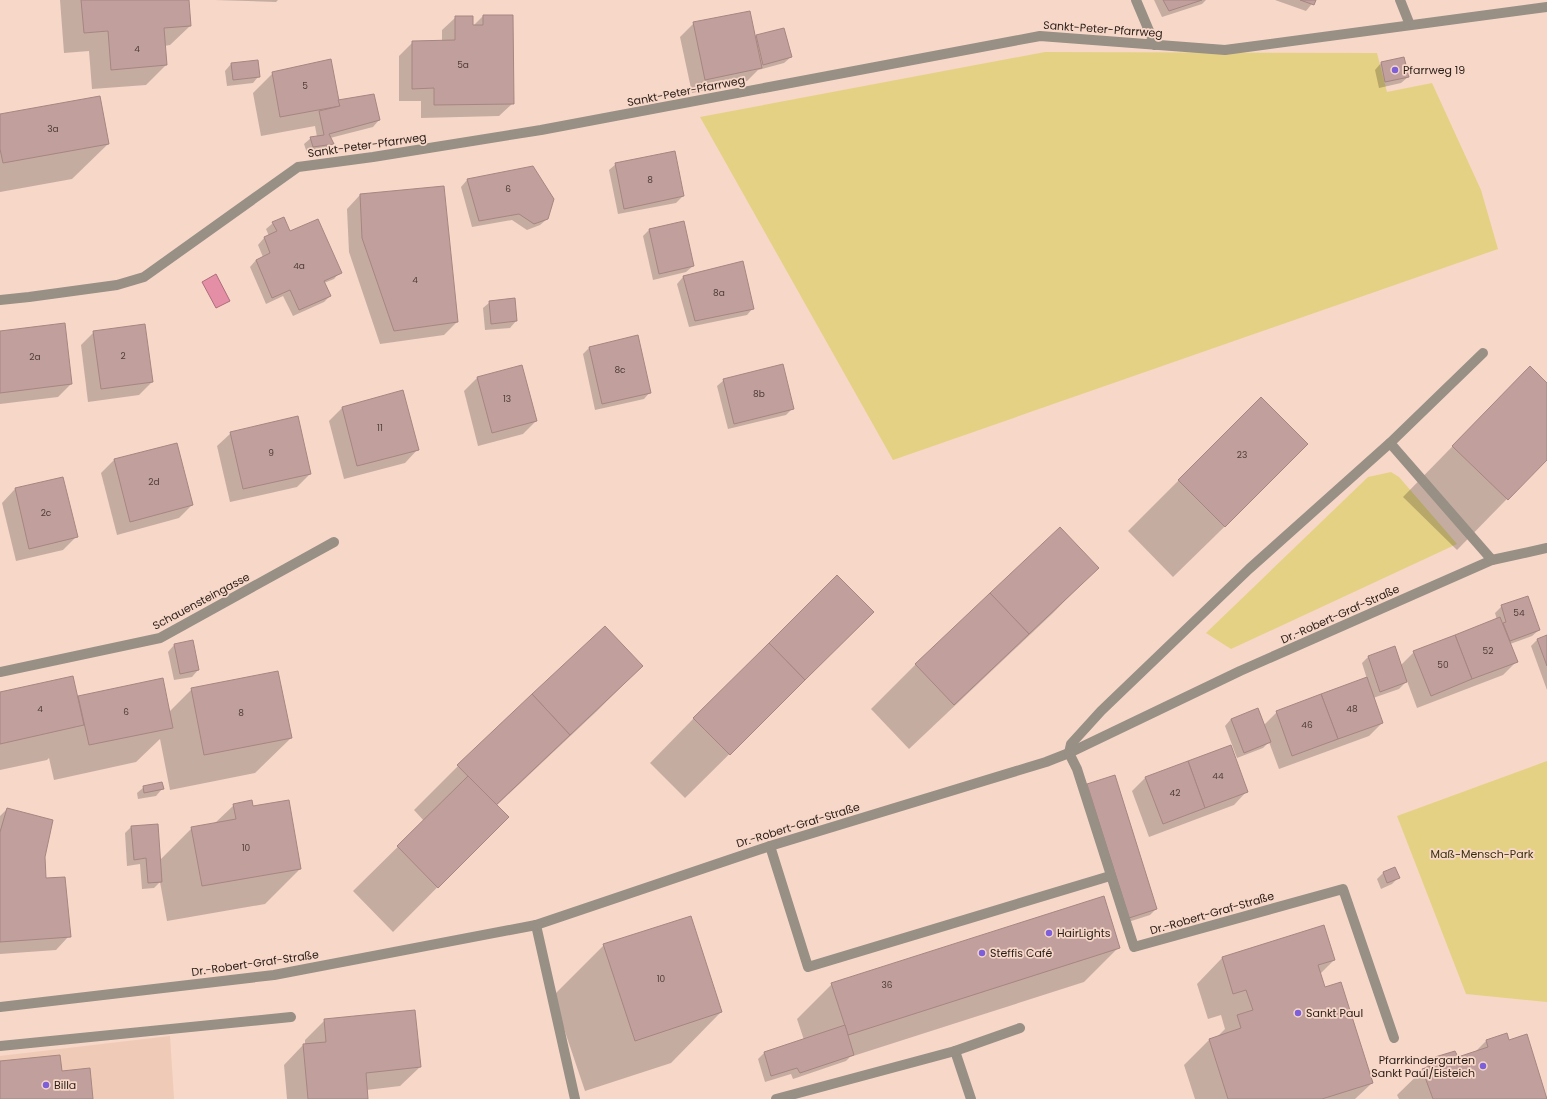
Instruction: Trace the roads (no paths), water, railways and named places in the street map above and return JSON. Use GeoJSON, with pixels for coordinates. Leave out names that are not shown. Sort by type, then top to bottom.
{"type":"FeatureCollection","features":[{"type":"Feature","properties":{"kind":"street"},"geometry":{"type":"LineString","coordinates":[[1136,0],[1155,45]]}},
{"type":"Feature","properties":{"kind":"street"},"geometry":{"type":"LineString","coordinates":[[1400,0],[1410,25]]}},
{"type":"Feature","properties":{"kind":"street","name":"Sankt-Peter-Pfarrweg"},"geometry":{"type":"LineString","coordinates":[[0,300],[117,285],[144,277],[298,167],[373,157],[541,130],[1040,36],[1225,50],[1547,7]]}},
{"type":"Feature","properties":{"kind":"street"},"geometry":{"type":"LineString","coordinates":[[1069,753],[1071,744],[1101,711],[1196,619],[1249,569],[1390,443],[1483,353]]}},
{"type":"Feature","properties":{"kind":"street"},"geometry":{"type":"LineString","coordinates":[[1390,443],[1492,560]]}},
{"type":"Feature","properties":{"kind":"street","name":"Schauensteingasse"},"geometry":{"type":"LineString","coordinates":[[0,672],[160,638],[334,542]]}},
{"type":"Feature","properties":{"kind":"street","name":"Dr.-Robert-Graf-Straße"},"geometry":{"type":"LineString","coordinates":[[0,1007],[274,975],[536,925],[770,846],[1018,771],[1069,753],[1240,671],[1492,560],[1547,548]]}},
{"type":"Feature","properties":{"kind":"street","name":"Dr.-Robert-Graf-Straße"},"geometry":{"type":"LineString","coordinates":[[1069,753],[1077,769],[1110,876],[1134,947],[1343,889],[1394,1038]]}},
{"type":"Feature","properties":{"kind":"street"},"geometry":{"type":"LineString","coordinates":[[770,846],[808,967],[1110,876]]}},
{"type":"Feature","properties":{"kind":"street"},"geometry":{"type":"LineString","coordinates":[[536,925],[575,1099]]}},
{"type":"Feature","properties":{"kind":"street"},"geometry":{"type":"LineString","coordinates":[[0,1046],[291,1017]]}},
{"type":"Feature","properties":{"kind":"street"},"geometry":{"type":"LineString","coordinates":[[776,1099],[955,1051],[1020,1028]]}},
{"type":"Feature","properties":{"kind":"street"},"geometry":{"type":"LineString","coordinates":[[955,1051],[971,1099]]}},
{"type":"Feature","properties":{"kind":"place","name":"Pfarrweg 19"},"geometry":{"type":"Point","coordinates":[1395,70]}},
{"type":"Feature","properties":{"kind":"place","name":"HairLights"},"geometry":{"type":"Point","coordinates":[1049,933]}},
{"type":"Feature","properties":{"kind":"place","name":"Steffis Café"},"geometry":{"type":"Point","coordinates":[982,953]}},
{"type":"Feature","properties":{"kind":"place","name":"Sankt Paul"},"geometry":{"type":"Point","coordinates":[1298,1013]}},
{"type":"Feature","properties":{"kind":"place","name":"Pfarrkindergarten Sankt Paul/Eisteich"},"geometry":{"type":"Point","coordinates":[1483,1066]}},
{"type":"Feature","properties":{"kind":"place","name":"Billa"},"geometry":{"type":"Point","coordinates":[46,1085]}},
{"type":"Feature","properties":{"kind":"park label","name":"Maß-Mensch-Park"},"geometry":{"type":"Point","coordinates":[1482,854]}}]}
